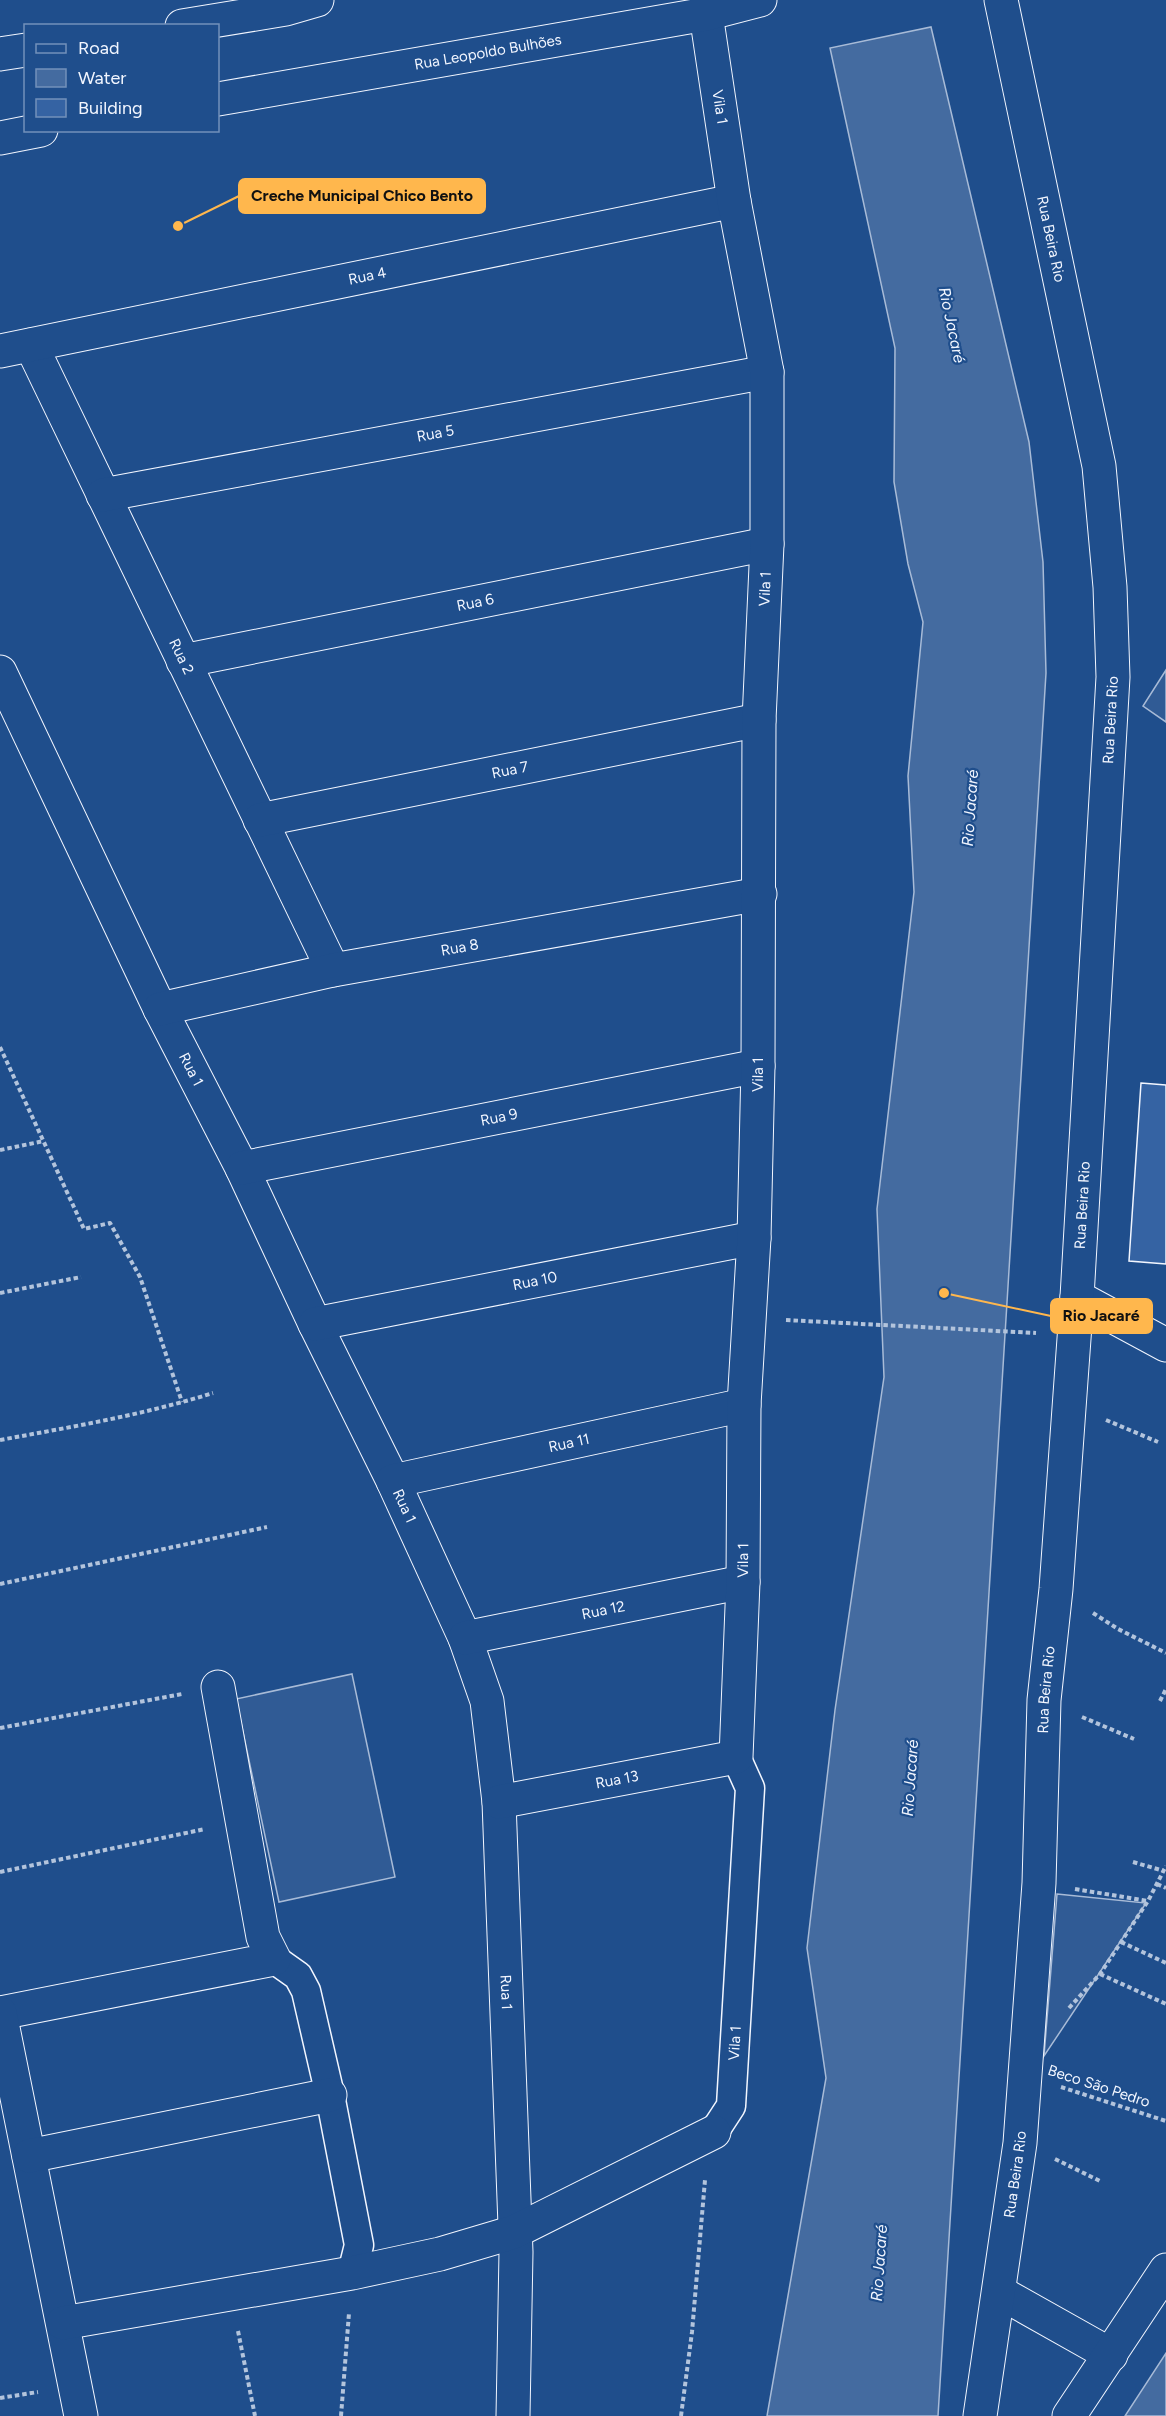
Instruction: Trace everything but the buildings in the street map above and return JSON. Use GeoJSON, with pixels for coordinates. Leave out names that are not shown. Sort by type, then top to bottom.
{"type":"FeatureCollection","features":[{"type":"Feature","properties":{"kind":"street"},"geometry":{"type":"LineString","coordinates":[[194,24],[286,9],[318,0]]}},
{"type":"Feature","properties":{"kind":"street","name":"Rua Leopoldo Bulhões"},"geometry":{"type":"LineString","coordinates":[[219,99],[706,14],[760,0]]}},
{"type":"Feature","properties":{"kind":"street","name":"Rua Beira Rio"},"geometry":{"type":"LineString","coordinates":[[980,2416],[1020,2142],[1039,1883],[1044,1700],[1056,1589],[1077,1297],[1113,677],[1110,587],[1099,466],[1001,0]]}},
{"type":"Feature","properties":{"kind":"street","name":"Vila 1"},"geometry":{"type":"LineString","coordinates":[[706,14],[734,201],[767,372],[767,544],[759,720],[758,1066],[754,1238],[744,1405],[743,1582],[735,1757],[750,1788],[731,2106],[714,2132]]}},
{"type":"Feature","properties":{"kind":"street"},"geometry":{"type":"LineString","coordinates":[[0,54],[24,50]]}},
{"type":"Feature","properties":{"kind":"street"},"geometry":{"type":"LineString","coordinates":[[0,138],[31,132]]}},
{"type":"Feature","properties":{"kind":"street","name":"Rua 4"},"geometry":{"type":"LineString","coordinates":[[15,348],[734,201]]}},
{"type":"Feature","properties":{"kind":"street","name":"Rua 2"},"geometry":{"type":"LineString","coordinates":[[15,348],[104,495],[333,970]]}},
{"type":"Feature","properties":{"kind":"street","name":"Rua 5"},"geometry":{"type":"LineString","coordinates":[[104,495],[767,372]]}},
{"type":"Feature","properties":{"kind":"street","name":"Rua 6"},"geometry":{"type":"LineString","coordinates":[[183,661],[767,544]]}},
{"type":"Feature","properties":{"kind":"street","name":"Rua 1"},"geometry":{"type":"LineString","coordinates":[[0,672],[160,1009],[242,1168],[315,1324],[393,1481],[465,1638],[487,1701],[499,1802],[514,2232],[513,2416]]}},
{"type":"Feature","properties":{"kind":"street","name":"Rua 7"},"geometry":{"type":"LineString","coordinates":[[260,820],[759,720]]}},
{"type":"Feature","properties":{"kind":"street","name":"Rua 8"},"geometry":{"type":"LineString","coordinates":[[160,1009],[333,970],[760,894]]}},
{"type":"Feature","properties":{"kind":"street","name":"Rua 9"},"geometry":{"type":"LineString","coordinates":[[242,1168],[758,1066]]}},
{"type":"Feature","properties":{"kind":"street","name":"Rua 10"},"geometry":{"type":"LineString","coordinates":[[315,1324],[754,1238]]}},
{"type":"Feature","properties":{"kind":"street"},"geometry":{"type":"LineString","coordinates":[[1077,1297],[1166,1345]]}},
{"type":"Feature","properties":{"kind":"street","name":"Rua 11"},"geometry":{"type":"LineString","coordinates":[[393,1481],[744,1405]]}},
{"type":"Feature","properties":{"kind":"street","name":"Rua 12"},"geometry":{"type":"LineString","coordinates":[[465,1638],[743,1582]]}},
{"type":"Feature","properties":{"kind":"street"},"geometry":{"type":"LineString","coordinates":[[218,1687],[263,1938],[274,1959],[298,1976],[306,1991],[330,2095],[359,2245],[352,2273]]}},
{"type":"Feature","properties":{"kind":"street","name":"Rua 13"},"geometry":{"type":"LineString","coordinates":[[499,1802],[735,1757]]}},
{"type":"Feature","properties":{"kind":"street"},"geometry":{"type":"LineString","coordinates":[[81,2416],[0,2013],[274,1959]]}},
{"type":"Feature","properties":{"kind":"street"},"geometry":{"type":"LineString","coordinates":[[29,2156],[330,2095]]}},
{"type":"Feature","properties":{"kind":"street"},"geometry":{"type":"LineString","coordinates":[[63,2323],[352,2273],[440,2254],[514,2232],[714,2132]]}},
{"type":"Feature","properties":{"kind":"street"},"geometry":{"type":"LineString","coordinates":[[1069,2416],[1112,2355],[1166,2270]]}},
{"type":"Feature","properties":{"kind":"street"},"geometry":{"type":"LineString","coordinates":[[999,2292],[1112,2355]]}},
{"type":"Feature","properties":{"kind":"path"},"geometry":{"type":"LineString","coordinates":[[0,1047],[84,1229],[110,1223],[140,1276],[182,1402]]}},
{"type":"Feature","properties":{"kind":"path"},"geometry":{"type":"LineString","coordinates":[[0,1150],[44,1141]]}},
{"type":"Feature","properties":{"kind":"path"},"geometry":{"type":"LineString","coordinates":[[0,1293],[81,1277]]}},
{"type":"Feature","properties":{"kind":"path"},"geometry":{"type":"LineString","coordinates":[[749,1318],[1023,1332]]}},
{"type":"Feature","properties":{"kind":"path"},"geometry":{"type":"LineString","coordinates":[[0,1440],[112,1419],[213,1393]]}},
{"type":"Feature","properties":{"kind":"path"},"geometry":{"type":"LineString","coordinates":[[1069,1405],[1158,1442]]}},
{"type":"Feature","properties":{"kind":"path"},"geometry":{"type":"LineString","coordinates":[[0,1584],[267,1527]]}},
{"type":"Feature","properties":{"kind":"path"},"geometry":{"type":"LineString","coordinates":[[1056,1589],[1118,1629],[1166,1653]]}},
{"type":"Feature","properties":{"kind":"path"},"geometry":{"type":"LineString","coordinates":[[0,1728],[218,1687]]}},
{"type":"Feature","properties":{"kind":"path"},"geometry":{"type":"LineString","coordinates":[[1160,1701],[1166,1689]]}},
{"type":"Feature","properties":{"kind":"path"},"geometry":{"type":"LineString","coordinates":[[1044,1700],[1134,1739]]}},
{"type":"Feature","properties":{"kind":"path"},"geometry":{"type":"LineString","coordinates":[[0,1872],[241,1822]]}},
{"type":"Feature","properties":{"kind":"path"},"geometry":{"type":"LineString","coordinates":[[1025,2065],[1100,1974],[1148,1901],[1165,1868],[1133,1862]]}},
{"type":"Feature","properties":{"kind":"path"},"geometry":{"type":"LineString","coordinates":[[1039,1883],[1148,1901]]}},
{"type":"Feature","properties":{"kind":"path"},"geometry":{"type":"LineString","coordinates":[[1157,1884],[1166,1888]]}},
{"type":"Feature","properties":{"kind":"path"},"geometry":{"type":"LineString","coordinates":[[1122,1942],[1166,1963]]}},
{"type":"Feature","properties":{"kind":"path"},"geometry":{"type":"LineString","coordinates":[[1100,1974],[1166,2004]]}},
{"type":"Feature","properties":{"kind":"path","name":"Beco São Pedro"},"geometry":{"type":"LineString","coordinates":[[1025,2065],[1166,2121]]}},
{"type":"Feature","properties":{"kind":"path"},"geometry":{"type":"LineString","coordinates":[[681,2416],[692,2332],[705,2183],[714,2132]]}},
{"type":"Feature","properties":{"kind":"path"},"geometry":{"type":"LineString","coordinates":[[1020,2142],[1100,2181]]}},
{"type":"Feature","properties":{"kind":"path"},"geometry":{"type":"LineString","coordinates":[[341,2416],[352,2273]]}},
{"type":"Feature","properties":{"kind":"path"},"geometry":{"type":"LineString","coordinates":[[230,2294],[255,2416]]}},
{"type":"Feature","properties":{"kind":"shaded area"},"geometry":{"type":"Polygon","coordinates":[[[1166,670],[1166,722],[1143,706],[1166,670]]]}},
{"type":"Feature","properties":{"kind":"shaded area"},"geometry":{"type":"Polygon","coordinates":[[[352,1674],[395,1877],[279,1902],[236,1699],[352,1674]]]}},
{"type":"Feature","properties":{"kind":"shaded area"},"geometry":{"type":"Polygon","coordinates":[[[1057,1894],[1146,1903],[1044,2056],[1057,1894]]]}},
{"type":"Feature","properties":{"kind":"water","name":"Rio Jacaré"},"geometry":{"type":"Polygon","coordinates":[[[931,27],[1029,442],[1043,562],[1046,673],[938,2416],[767,2416],[826,2078],[807,1948],[835,1710],[884,1377],[877,1209],[914,892],[908,776],[923,622],[908,564],[894,482],[895,348],[830,48],[931,27]]]}},
{"type":"Feature","properties":{"kind":"water"},"geometry":{"type":"Polygon","coordinates":[[[1166,2353],[1166,2416],[1125,2416],[1166,2353]]]}},
{"type":"Feature","properties":{"kind":"place","name":"Creche Municipal Chico Bento"},"geometry":{"type":"Point","coordinates":[178,226]}},
{"type":"Feature","properties":{"kind":"place","name":"Rio Jacaré"},"geometry":{"type":"Point","coordinates":[944,1293]}}]}
